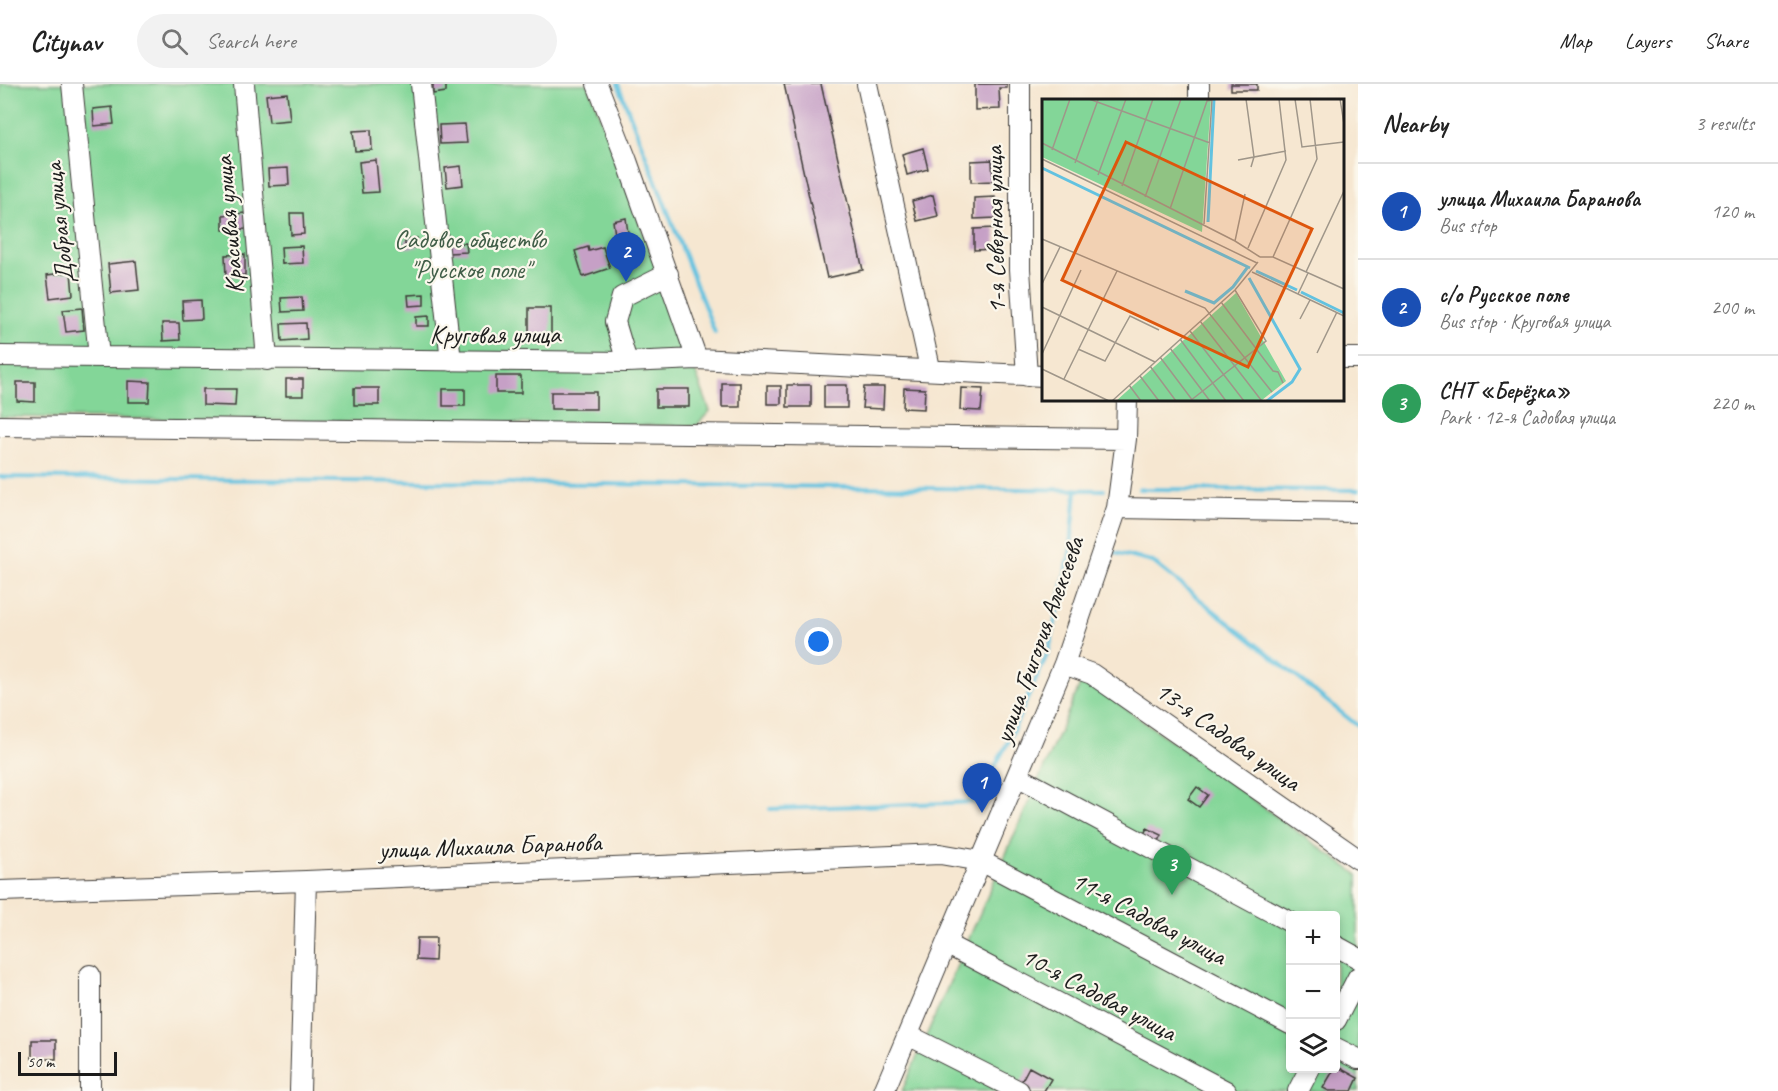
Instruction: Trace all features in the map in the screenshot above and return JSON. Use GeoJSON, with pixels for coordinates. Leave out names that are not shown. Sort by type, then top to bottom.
{"type":"FeatureCollection","features":[{"type":"Feature","properties":{"kind":"street","name":"Добрая улица"},"geometry":{"type":"LineString","coordinates":[[72,84],[99,357]]}},
{"type":"Feature","properties":{"kind":"street","name":"Красивая улица"},"geometry":{"type":"LineString","coordinates":[[244,84],[267,360]]}},
{"type":"Feature","properties":{"kind":"street"},"geometry":{"type":"LineString","coordinates":[[421,84],[451,361]]}},
{"type":"Feature","properties":{"kind":"street"},"geometry":{"type":"LineString","coordinates":[[597,84],[697,359]]}},
{"type":"Feature","properties":{"kind":"street"},"geometry":{"type":"LineString","coordinates":[[867,84],[930,368]]}},
{"type":"Feature","properties":{"kind":"street","name":"1-я Северная улица"},"geometry":{"type":"LineString","coordinates":[[1020,84],[1020,269],[1035,376]]}},
{"type":"Feature","properties":{"kind":"street"},"geometry":{"type":"LineString","coordinates":[[1198,84],[1199,99]]}},
{"type":"Feature","properties":{"kind":"street"},"geometry":{"type":"LineString","coordinates":[[627,362],[615,322],[622,297],[668,274]]}},
{"type":"Feature","properties":{"kind":"street","name":"Круговая улица"},"geometry":{"type":"LineString","coordinates":[[0,356],[627,362],[697,359],[930,368],[1035,376]]}},
{"type":"Feature","properties":{"kind":"street","name":"улица Григория Алексеева"},"geometry":{"type":"LineString","coordinates":[[884,1091],[1064,664],[1117,508],[1126,439],[1127,400]]}},
{"type":"Feature","properties":{"kind":"street"},"geometry":{"type":"LineString","coordinates":[[0,426],[1126,439]]}},
{"type":"Feature","properties":{"kind":"street"},"geometry":{"type":"LineString","coordinates":[[1117,508],[1358,513]]}},
{"type":"Feature","properties":{"kind":"street","name":"13-я Садовая улица"},"geometry":{"type":"LineString","coordinates":[[1064,664],[1092,674],[1358,859]]}},
{"type":"Feature","properties":{"kind":"street"},"geometry":{"type":"LineString","coordinates":[[1017,776],[1286,920]]}},
{"type":"Feature","properties":{"kind":"street","name":"улица Михаила Баранова"},"geometry":{"type":"LineString","coordinates":[[0,891],[306,881],[940,854],[981,861]]}},
{"type":"Feature","properties":{"kind":"street","name":"11-я Садовая улица"},"geometry":{"type":"LineString","coordinates":[[981,861],[1286,1022]]}},
{"type":"Feature","properties":{"kind":"street"},"geometry":{"type":"LineString","coordinates":[[300,1091],[306,881]]}},
{"type":"Feature","properties":{"kind":"street","name":"10-я Садовая улица"},"geometry":{"type":"LineString","coordinates":[[946,944],[1226,1091]]}},
{"type":"Feature","properties":{"kind":"street"},"geometry":{"type":"LineString","coordinates":[[1340,949],[1358,958]]}},
{"type":"Feature","properties":{"kind":"street"},"geometry":{"type":"LineString","coordinates":[[90,975],[90,1091]]}},
{"type":"Feature","properties":{"kind":"street"},"geometry":{"type":"LineString","coordinates":[[1336,1019],[1358,977]]}},
{"type":"Feature","properties":{"kind":"street"},"geometry":{"type":"LineString","coordinates":[[908,1035],[1019,1091]]}},
{"type":"Feature","properties":{"kind":"street"},"geometry":{"type":"LineString","coordinates":[[1340,1050],[1358,1059]]}},
{"type":"Feature","properties":{"kind":"street"},"geometry":{"type":"LineString","coordinates":[[1298,1091],[1307,1073]]}},
{"type":"Feature","properties":{"kind":"green space","name":"Садовое общество \"Русское поле\""},"geometry":{"type":"Polygon","coordinates":[[[0,84],[588,84],[710,411],[696,426],[0,417],[0,84]]]}},
{"type":"Feature","properties":{"kind":"green space"},"geometry":{"type":"Polygon","coordinates":[[[1083,678],[1358,875],[1358,1091],[902,1091],[1083,678]]]}},
{"type":"Feature","properties":{"kind":"building"},"geometry":{"type":"Polygon","coordinates":[[[433,84],[446,84],[446,92],[433,94],[433,84]]]}},
{"type":"Feature","properties":{"kind":"building"},"geometry":{"type":"Polygon","coordinates":[[[784,84],[821,84],[863,270],[827,278],[784,84]]]}},
{"type":"Feature","properties":{"kind":"building"},"geometry":{"type":"Polygon","coordinates":[[[975,84],[1007,84],[1007,88],[999,88],[1000,109],[975,110],[975,84]]]}},
{"type":"Feature","properties":{"kind":"building"},"geometry":{"type":"Polygon","coordinates":[[[1231,84],[1257,84],[1257,90],[1231,90],[1231,84]]]}},
{"type":"Feature","properties":{"kind":"building"},"geometry":{"type":"Polygon","coordinates":[[[287,93],[290,120],[269,122],[266,95],[287,93]]]}},
{"type":"Feature","properties":{"kind":"building"},"geometry":{"type":"Polygon","coordinates":[[[112,107],[114,124],[94,126],[93,109],[112,107]]]}},
{"type":"Feature","properties":{"kind":"building"},"geometry":{"type":"Polygon","coordinates":[[[465,124],[467,143],[440,144],[439,125],[465,124]]]}},
{"type":"Feature","properties":{"kind":"building"},"geometry":{"type":"Polygon","coordinates":[[[371,130],[372,150],[355,151],[353,131],[371,130]]]}},
{"type":"Feature","properties":{"kind":"building"},"geometry":{"type":"Polygon","coordinates":[[[923,148],[928,169],[907,175],[902,154],[923,148]]]}},
{"type":"Feature","properties":{"kind":"building"},"geometry":{"type":"Polygon","coordinates":[[[376,160],[379,192],[362,193],[359,162],[376,160]]]}},
{"type":"Feature","properties":{"kind":"building"},"geometry":{"type":"Polygon","coordinates":[[[992,160],[993,181],[971,182],[971,161],[992,160]]]}},
{"type":"Feature","properties":{"kind":"building"},"geometry":{"type":"Polygon","coordinates":[[[461,166],[463,185],[447,187],[445,168],[461,166]]]}},
{"type":"Feature","properties":{"kind":"building"},"geometry":{"type":"Polygon","coordinates":[[[288,168],[289,185],[269,186],[268,169],[288,168]]]}},
{"type":"Feature","properties":{"kind":"building"},"geometry":{"type":"Polygon","coordinates":[[[933,195],[938,216],[917,221],[912,201],[933,195]]]}},
{"type":"Feature","properties":{"kind":"building"},"geometry":{"type":"Polygon","coordinates":[[[995,197],[996,218],[974,219],[974,198],[995,197]]]}},
{"type":"Feature","properties":{"kind":"building"},"geometry":{"type":"Polygon","coordinates":[[[245,213],[246,229],[223,230],[223,215],[245,213]]]}},
{"type":"Feature","properties":{"kind":"building"},"geometry":{"type":"Polygon","coordinates":[[[290,213],[303,213],[304,234],[291,235],[290,213]]]}},
{"type":"Feature","properties":{"kind":"building"},"geometry":{"type":"Polygon","coordinates":[[[626,218],[629,240],[616,242],[613,221],[626,218]]]}},
{"type":"Feature","properties":{"kind":"building"},"geometry":{"type":"Polygon","coordinates":[[[995,228],[996,249],[974,250],[974,229],[995,228]]]}},
{"type":"Feature","properties":{"kind":"building"},"geometry":{"type":"Polygon","coordinates":[[[417,238],[418,247],[405,248],[405,239],[417,238]]]}},
{"type":"Feature","properties":{"kind":"building"},"geometry":{"type":"Polygon","coordinates":[[[466,243],[467,252],[449,253],[448,244],[466,243]]]}},
{"type":"Feature","properties":{"kind":"building"},"geometry":{"type":"Polygon","coordinates":[[[302,246],[303,263],[282,264],[281,247],[302,246]]]}},
{"type":"Feature","properties":{"kind":"building"},"geometry":{"type":"Polygon","coordinates":[[[588,247],[589,251],[603,247],[610,268],[583,277],[575,251],[588,247]]]}},
{"type":"Feature","properties":{"kind":"building"},"geometry":{"type":"Polygon","coordinates":[[[245,254],[245,275],[226,277],[225,255],[245,254]]]}},
{"type":"Feature","properties":{"kind":"building"},"geometry":{"type":"Polygon","coordinates":[[[136,261],[139,290],[111,293],[108,264],[136,261]]]}},
{"type":"Feature","properties":{"kind":"building"},"geometry":{"type":"Polygon","coordinates":[[[71,272],[73,295],[50,298],[47,275],[71,272]]]}},
{"type":"Feature","properties":{"kind":"building"},"geometry":{"type":"Polygon","coordinates":[[[424,294],[424,305],[409,306],[408,295],[424,294]]]}},
{"type":"Feature","properties":{"kind":"building"},"geometry":{"type":"Polygon","coordinates":[[[302,297],[303,311],[282,312],[281,298],[302,297]]]}},
{"type":"Feature","properties":{"kind":"building"},"geometry":{"type":"Polygon","coordinates":[[[201,300],[202,319],[183,320],[182,301],[201,300]]]}},
{"type":"Feature","properties":{"kind":"building"},"geometry":{"type":"Polygon","coordinates":[[[82,308],[84,330],[66,332],[63,310],[82,308]]]}},
{"type":"Feature","properties":{"kind":"building"},"geometry":{"type":"Polygon","coordinates":[[[529,308],[551,308],[551,341],[529,340],[529,308]]]}},
{"type":"Feature","properties":{"kind":"building"},"geometry":{"type":"Polygon","coordinates":[[[429,316],[429,326],[416,326],[416,317],[429,316]]]}},
{"type":"Feature","properties":{"kind":"building"},"geometry":{"type":"Polygon","coordinates":[[[162,323],[179,323],[180,340],[163,341],[162,323]]]}},
{"type":"Feature","properties":{"kind":"building"},"geometry":{"type":"Polygon","coordinates":[[[306,323],[307,339],[282,341],[281,324],[306,323]]]}},
{"type":"Feature","properties":{"kind":"building"},"geometry":{"type":"Polygon","coordinates":[[[496,376],[521,376],[521,393],[496,393],[496,376]]]}},
{"type":"Feature","properties":{"kind":"building"},"geometry":{"type":"Polygon","coordinates":[[[286,379],[303,379],[303,396],[286,396],[286,379]]]}},
{"type":"Feature","properties":{"kind":"building"},"geometry":{"type":"Polygon","coordinates":[[[128,381],[150,382],[149,402],[128,402],[128,381]]]}},
{"type":"Feature","properties":{"kind":"building"},"geometry":{"type":"Polygon","coordinates":[[[17,382],[35,382],[35,402],[17,401],[17,382]]]}},
{"type":"Feature","properties":{"kind":"building"},"geometry":{"type":"Polygon","coordinates":[[[722,383],[740,383],[740,407],[722,407],[722,383]]]}},
{"type":"Feature","properties":{"kind":"building"},"geometry":{"type":"Polygon","coordinates":[[[787,385],[811,385],[811,407],[787,407],[787,385]]]}},
{"type":"Feature","properties":{"kind":"building"},"geometry":{"type":"Polygon","coordinates":[[[824,385],[847,385],[847,408],[824,408],[824,385]]]}},
{"type":"Feature","properties":{"kind":"building"},"geometry":{"type":"Polygon","coordinates":[[[767,386],[781,386],[781,404],[767,404],[767,386]]]}},
{"type":"Feature","properties":{"kind":"building"},"geometry":{"type":"Polygon","coordinates":[[[864,387],[884,387],[883,409],[862,408],[864,387]]]}},
{"type":"Feature","properties":{"kind":"building"},"geometry":{"type":"Polygon","coordinates":[[[354,388],[379,388],[379,405],[354,405],[354,388]]]}},
{"type":"Feature","properties":{"kind":"building"},"geometry":{"type":"Polygon","coordinates":[[[904,388],[925,389],[924,409],[903,408],[904,388]]]}},
{"type":"Feature","properties":{"kind":"building"},"geometry":{"type":"Polygon","coordinates":[[[961,388],[983,389],[981,411],[960,410],[961,388]]]}},
{"type":"Feature","properties":{"kind":"building"},"geometry":{"type":"Polygon","coordinates":[[[203,389],[236,389],[235,406],[203,405],[203,389]]]}},
{"type":"Feature","properties":{"kind":"building"},"geometry":{"type":"Polygon","coordinates":[[[443,389],[465,389],[465,406],[443,406],[443,389]]]}},
{"type":"Feature","properties":{"kind":"building"},"geometry":{"type":"Polygon","coordinates":[[[656,389],[689,389],[689,407],[656,407],[656,389]]]}},
{"type":"Feature","properties":{"kind":"building"},"geometry":{"type":"Polygon","coordinates":[[[551,392],[596,392],[596,409],[551,409],[551,392]]]}},
{"type":"Feature","properties":{"kind":"building"},"geometry":{"type":"Polygon","coordinates":[[[1197,787],[1208,795],[1199,807],[1188,799],[1197,787]]]}},
{"type":"Feature","properties":{"kind":"building"},"geometry":{"type":"Polygon","coordinates":[[[1147,828],[1162,835],[1156,847],[1141,840],[1147,828]]]}},
{"type":"Feature","properties":{"kind":"building"},"geometry":{"type":"Polygon","coordinates":[[[417,938],[436,938],[435,961],[416,960],[417,938]]]}},
{"type":"Feature","properties":{"kind":"building"},"geometry":{"type":"Polygon","coordinates":[[[32,1040],[56,1040],[56,1059],[32,1059],[32,1040]]]}},
{"type":"Feature","properties":{"kind":"building"},"geometry":{"type":"Polygon","coordinates":[[[1029,1067],[1051,1079],[1044,1091],[1032,1091],[1020,1084],[1029,1067]]]}},
{"type":"Feature","properties":{"kind":"building"},"geometry":{"type":"Polygon","coordinates":[[[1340,1068],[1358,1078],[1352,1091],[1329,1091],[1323,1088],[1332,1073],[1340,1073],[1340,1068]]]}},
{"type":"Feature","properties":{"kind":"waterway"},"geometry":{"type":"LineString","coordinates":[[618,84],[715,333]]}},
{"type":"Feature","properties":{"kind":"waterway"},"geometry":{"type":"LineString","coordinates":[[0,477],[1104,490]]}},
{"type":"Feature","properties":{"kind":"waterway"},"geometry":{"type":"LineString","coordinates":[[770,809],[976,802],[1008,742],[1049,650],[1071,548],[1076,489]]}},
{"type":"Feature","properties":{"kind":"waterway"},"geometry":{"type":"LineString","coordinates":[[1139,489],[1358,490]]}},
{"type":"Feature","properties":{"kind":"waterway"},"geometry":{"type":"LineString","coordinates":[[1116,553],[1153,562],[1358,726]]}},
{"type":"Feature","properties":{"kind":"place","name":"с/о Русское поле"},"geometry":{"type":"Point","coordinates":[626,282]}},
{"type":"Feature","properties":{"kind":"place","name":"улица Михаила Баранова"},"geometry":{"type":"Point","coordinates":[982,813]}},
{"type":"Feature","properties":{"kind":"place","name":"СНТ «Берёзка»"},"geometry":{"type":"Point","coordinates":[1172,895]}}]}
